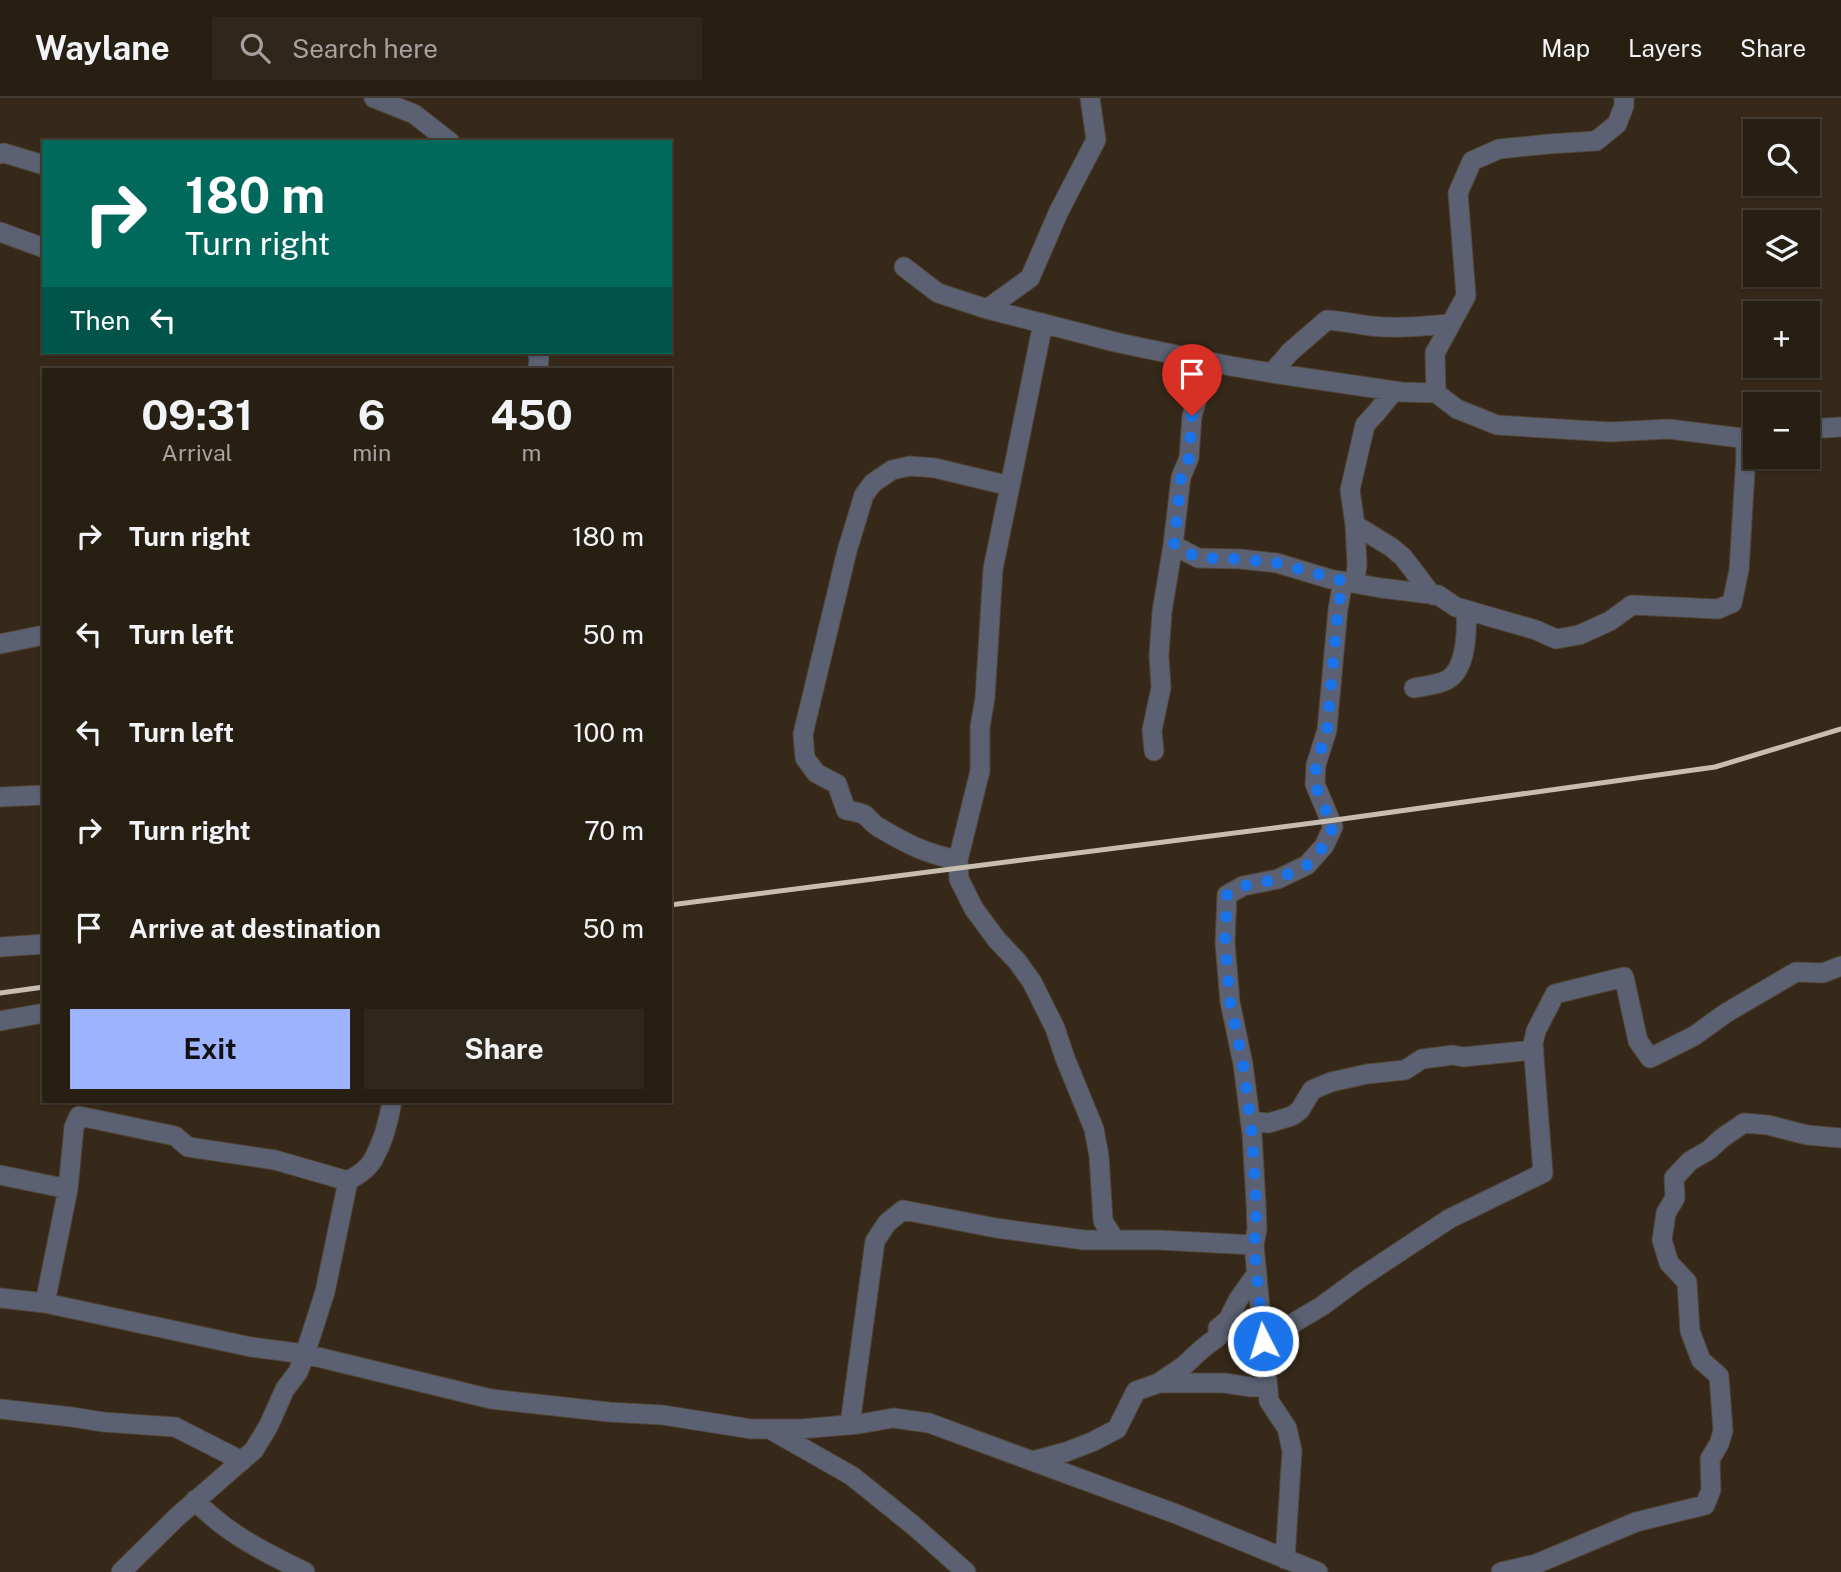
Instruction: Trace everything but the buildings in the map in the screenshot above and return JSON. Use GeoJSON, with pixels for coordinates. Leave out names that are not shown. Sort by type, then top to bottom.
{"type":"FeatureCollection","features":[{"type":"Feature","properties":{"kind":"street"},"geometry":{"type":"LineString","coordinates":[[374,98],[414,114],[447,140]]}},
{"type":"Feature","properties":{"kind":"street"},"geometry":{"type":"LineString","coordinates":[[987,309],[1030,278],[1059,211],[1096,140],[1090,98]]}},
{"type":"Feature","properties":{"kind":"street"},"geometry":{"type":"LineString","coordinates":[[1436,393],[1435,352],[1466,296],[1458,193],[1472,161],[1499,149],[1596,141],[1617,124],[1624,98]]}},
{"type":"Feature","properties":{"kind":"street"},"geometry":{"type":"LineString","coordinates":[[0,154],[5,153],[42,164]]}},
{"type":"Feature","properties":{"kind":"street"},"geometry":{"type":"LineString","coordinates":[[0,232],[42,247]]}},
{"type":"Feature","properties":{"kind":"street"},"geometry":{"type":"LineString","coordinates":[[904,267],[938,293],[987,309],[1119,343],[1208,362],[1394,391],[1436,393],[1457,409],[1497,425],[1610,432],[1669,429],[1743,436]]}},
{"type":"Feature","properties":{"kind":"street"},"geometry":{"type":"LineString","coordinates":[[1272,373],[1290,352],[1327,320],[1371,326],[1450,324]]}},
{"type":"Feature","properties":{"kind":"street"},"geometry":{"type":"LineString","coordinates":[[1043,323],[993,569],[985,698],[980,727],[980,771],[958,860],[959,879],[974,909],[1032,982],[1055,1028],[1094,1129],[1099,1156],[1103,1221],[1115,1240]]}},
{"type":"Feature","properties":{"kind":"street"},"geometry":{"type":"LineString","coordinates":[[1154,751],[1152,730],[1161,688],[1159,655],[1162,612],[1174,545],[1181,477],[1189,458],[1192,416],[1208,362]]}},
{"type":"Feature","properties":{"kind":"street"},"geometry":{"type":"LineString","coordinates":[[1285,1559],[1292,1451],[1287,1428],[1269,1401],[1267,1387],[1254,1245],[1256,1203],[1250,1121],[1243,1064],[1230,1002],[1225,943],[1227,895],[1243,886],[1278,879],[1307,865],[1324,846],[1333,827],[1315,785],[1316,765],[1327,730],[1338,609],[1357,564],[1356,525],[1350,490],[1365,425],[1394,391]]}},
{"type":"Feature","properties":{"kind":"street"},"geometry":{"type":"LineString","coordinates":[[1820,428],[1841,427]]}},
{"type":"Feature","properties":{"kind":"street"},"geometry":{"type":"LineString","coordinates":[[958,860],[915,849],[877,827],[864,814],[846,810],[837,785],[816,773],[805,758],[803,734],[847,551],[864,495],[873,483],[892,470],[910,466],[935,468],[1010,486]]}},
{"type":"Feature","properties":{"kind":"street"},"geometry":{"type":"LineString","coordinates":[[1174,545],[1198,558],[1277,563],[1349,582],[1432,594],[1456,607],[1556,639],[1579,635],[1610,621],[1632,605],[1718,609],[1732,603],[1739,570],[1745,469]]}},
{"type":"Feature","properties":{"kind":"street"},"geometry":{"type":"LineString","coordinates":[[1356,525],[1403,557],[1432,594]]}},
{"type":"Feature","properties":{"kind":"street"},"geometry":{"type":"LineString","coordinates":[[1414,688],[1448,680],[1458,669],[1467,625],[1466,610]]}},
{"type":"Feature","properties":{"kind":"street"},"geometry":{"type":"LineString","coordinates":[[0,644],[42,635]]}},
{"type":"Feature","properties":{"kind":"street"},"geometry":{"type":"LineString","coordinates":[[0,797],[42,795]]}},
{"type":"Feature","properties":{"kind":"street"},"geometry":{"type":"LineString","coordinates":[[0,947],[42,944]]}},
{"type":"Feature","properties":{"kind":"street"},"geometry":{"type":"LineString","coordinates":[[1263,1341],[1322,1306],[1449,1219],[1543,1173],[1534,1050],[1536,1031],[1555,994],[1624,977],[1638,1041],[1650,1058],[1694,1037],[1726,1013],[1796,972],[1823,973],[1841,965]]}},
{"type":"Feature","properties":{"kind":"street"},"geometry":{"type":"LineString","coordinates":[[0,1021],[42,1013]]}},
{"type":"Feature","properties":{"kind":"street"},"geometry":{"type":"LineString","coordinates":[[1250,1121],[1269,1123],[1292,1116],[1300,1110],[1312,1090],[1367,1074],[1405,1070],[1422,1059],[1534,1050]]}},
{"type":"Feature","properties":{"kind":"street"},"geometry":{"type":"LineString","coordinates":[[121,1572],[195,1500],[254,1450],[269,1425],[305,1354],[325,1292],[348,1181],[372,1161],[384,1132],[391,1103]]}},
{"type":"Feature","properties":{"kind":"street"},"geometry":{"type":"LineString","coordinates":[[45,1303],[68,1189],[74,1128],[79,1116],[175,1136],[188,1147],[275,1160],[348,1181]]}},
{"type":"Feature","properties":{"kind":"street"},"geometry":{"type":"LineString","coordinates":[[1502,1572],[1536,1564],[1636,1522],[1705,1505],[1711,1490],[1710,1460],[1723,1431],[1721,1396],[1719,1376],[1700,1360],[1690,1331],[1687,1282],[1669,1264],[1662,1240],[1666,1213],[1675,1198],[1674,1178],[1690,1161],[1744,1124],[1768,1125],[1807,1135],[1841,1138]]}},
{"type":"Feature","properties":{"kind":"street"},"geometry":{"type":"LineString","coordinates":[[0,1175],[68,1189]]}},
{"type":"Feature","properties":{"kind":"street"},"geometry":{"type":"LineString","coordinates":[[850,1424],[875,1241],[887,1223],[903,1210],[996,1228],[1084,1240],[1159,1240],[1254,1245]]}},
{"type":"Feature","properties":{"kind":"street"},"geometry":{"type":"LineString","coordinates":[[1159,1383],[1218,1336],[1218,1328],[1228,1320],[1257,1273]]}},
{"type":"Feature","properties":{"kind":"street"},"geometry":{"type":"LineString","coordinates":[[0,1298],[45,1303],[251,1347],[305,1354],[491,1399],[663,1415],[751,1429],[800,1429],[893,1418],[929,1423],[1179,1515],[1318,1572]]}},
{"type":"Feature","properties":{"kind":"street"},"geometry":{"type":"LineString","coordinates":[[1033,1461],[1074,1449],[1117,1429],[1136,1391],[1159,1383],[1224,1383],[1251,1388],[1267,1387]]}},
{"type":"Feature","properties":{"kind":"street"},"geometry":{"type":"LineString","coordinates":[[0,1409],[103,1422],[175,1427],[242,1461]]}},
{"type":"Feature","properties":{"kind":"street"},"geometry":{"type":"LineString","coordinates":[[770,1429],[852,1476],[966,1572]]}},
{"type":"Feature","properties":{"kind":"street"},"geometry":{"type":"LineString","coordinates":[[195,1500],[210,1517],[239,1536],[305,1572]]}},
{"type":"Feature","properties":{"kind":"railway"},"geometry":{"type":"LineString","coordinates":[[672,905],[1328,821],[1715,767],[1841,729]]}},
{"type":"Feature","properties":{"kind":"railway"},"geometry":{"type":"LineString","coordinates":[[0,993],[42,987]]}},
{"type":"Feature","properties":{"kind":"route"},"geometry":{"type":"LineString","coordinates":[[1192,416],[1189,458],[1181,477],[1174,545],[1198,558],[1277,563],[1343,581],[1332,663],[1327,730],[1316,765],[1315,785],[1333,827],[1324,846],[1307,865],[1278,879],[1243,886],[1227,895],[1225,943],[1230,1002],[1243,1064],[1252,1134],[1256,1203],[1254,1245],[1263,1341]]}}]}
